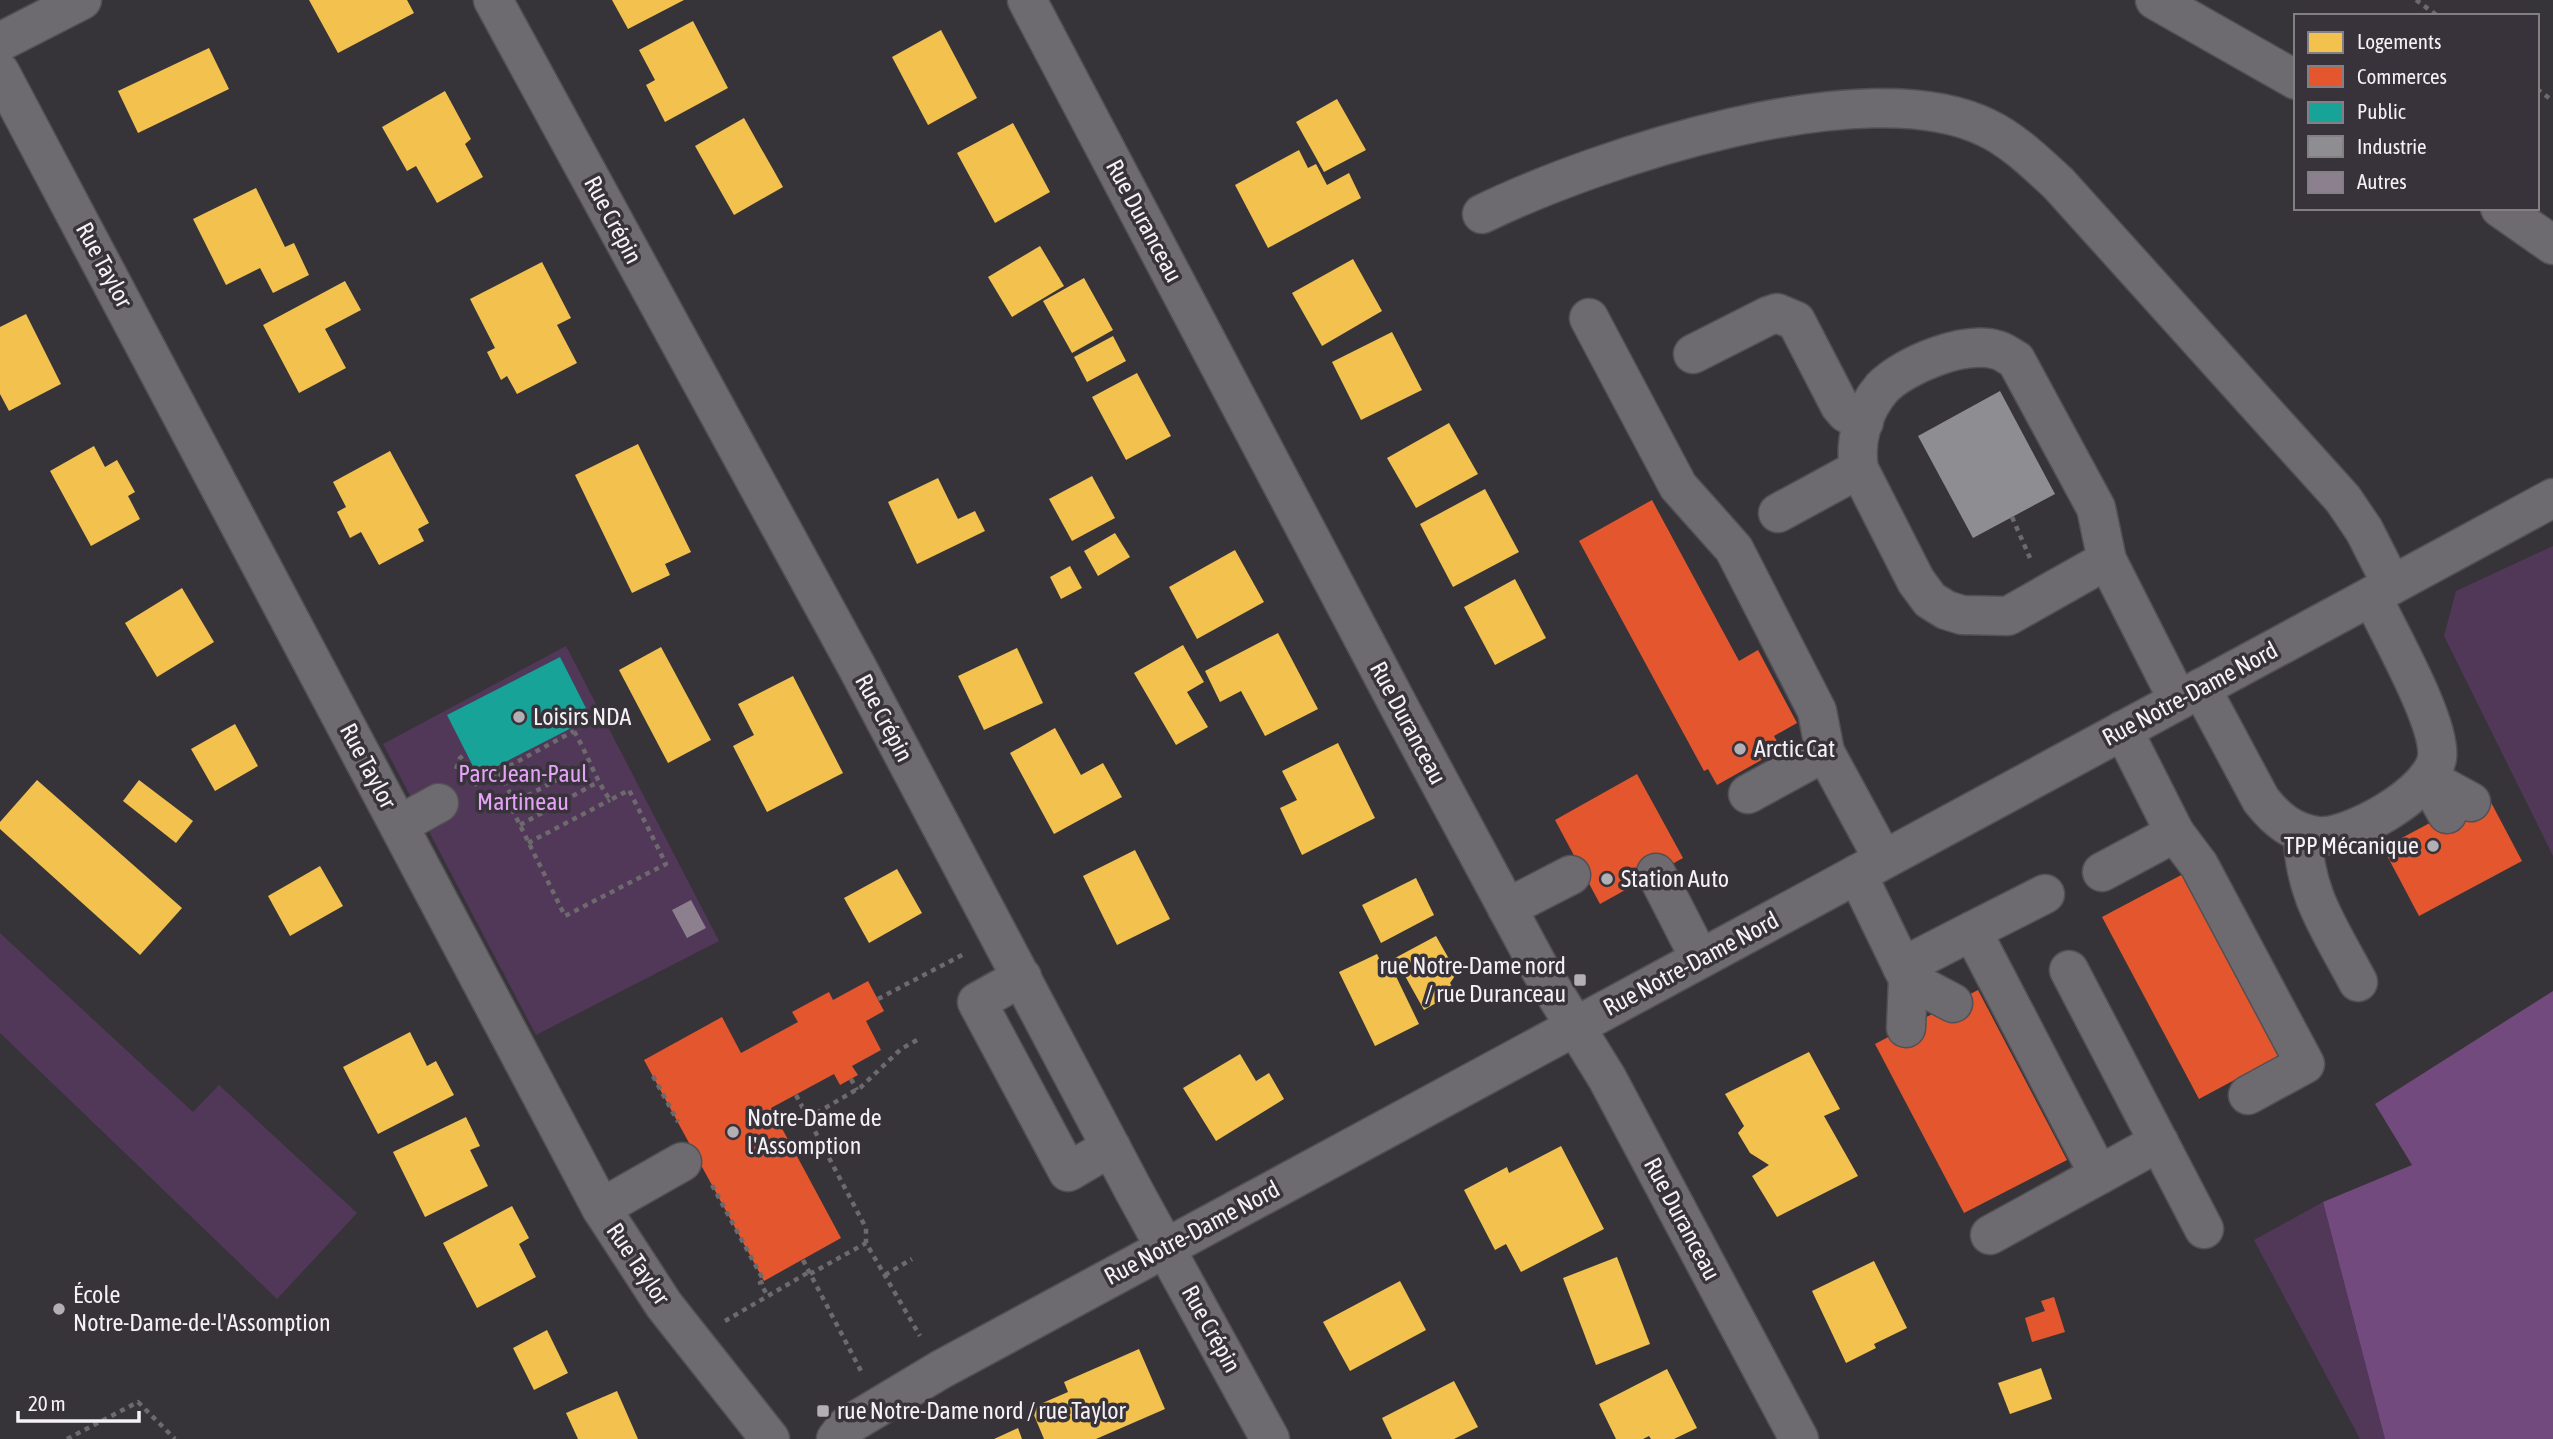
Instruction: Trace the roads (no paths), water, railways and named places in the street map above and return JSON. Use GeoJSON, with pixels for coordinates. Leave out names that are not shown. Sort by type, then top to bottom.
{"type":"FeatureCollection","features":[{"type":"Feature","properties":{"kind":"street"},"geometry":{"type":"LineString","coordinates":[[0,42],[82,0]]}},
{"type":"Feature","properties":{"kind":"street","name":"Rue Crépin"},"geometry":{"type":"LineString","coordinates":[[493,0],[864,679],[1111,1147],[1270,1439]]}},
{"type":"Feature","properties":{"kind":"street","name":"Rue Duranceau"},"geometry":{"type":"LineString","coordinates":[[1027,0],[1507,908],[1574,1027],[1607,1078],[1799,1439]]}},
{"type":"Feature","properties":{"kind":"street"},"geometry":{"type":"LineString","coordinates":[[2155,0],[2294,79]]}},
{"type":"Feature","properties":{"kind":"street","name":"Rue Taylor"},"geometry":{"type":"LineString","coordinates":[[0,72],[601,1208],[664,1305],[770,1439]]}},
{"type":"Feature","properties":{"kind":"street"},"geometry":{"type":"LineString","coordinates":[[1482,214],[1518,196],[1666,144],[1770,120],[1888,108],[1925,110],[1988,128],[2018,148],[2059,183],[2343,499],[2382,590],[2435,730],[2437,761],[2427,778],[2406,799],[2336,835],[2303,834],[2287,826],[2261,800],[2190,694],[2107,560],[2096,508],[2048,449],[2015,360],[1996,349],[1969,348],[1942,354],[1912,368],[1883,387],[1864,422],[1856,454],[1859,469],[1916,581],[1930,600],[1946,611],[1962,615],[2008,616],[2107,560]]}},
{"type":"Feature","properties":{"kind":"street"},"geometry":{"type":"LineString","coordinates":[[2503,210],[2553,245]]}},
{"type":"Feature","properties":{"kind":"street"},"geometry":{"type":"LineString","coordinates":[[1693,354],[1768,316],[1787,316],[1796,321],[1840,406],[1864,422]]}},
{"type":"Feature","properties":{"kind":"street"},"geometry":{"type":"LineString","coordinates":[[1589,318],[1678,486],[1734,550],[1817,711],[1825,752],[1870,867],[1905,973],[1906,1028]]}},
{"type":"Feature","properties":{"kind":"street"},"geometry":{"type":"LineString","coordinates":[[1778,513],[1859,469]]}},
{"type":"Feature","properties":{"kind":"street","name":"Rue Notre-Dame Nord"},"geometry":{"type":"LineString","coordinates":[[836,1439],[845,1427],[863,1415],[940,1370],[2553,498]]}},
{"type":"Feature","properties":{"kind":"street"},"geometry":{"type":"LineString","coordinates":[[2123,730],[2175,833],[2199,865],[2305,1064],[2248,1095]]}},
{"type":"Feature","properties":{"kind":"street"},"geometry":{"type":"LineString","coordinates":[[1748,794],[1825,752]]}},
{"type":"Feature","properties":{"kind":"street"},"geometry":{"type":"LineString","coordinates":[[2427,778],[2459,808]]}},
{"type":"Feature","properties":{"kind":"street"},"geometry":{"type":"LineString","coordinates":[[399,825],[452,797]]}},
{"type":"Feature","properties":{"kind":"street"},"geometry":{"type":"LineString","coordinates":[[2102,872],[2175,833]]}},
{"type":"Feature","properties":{"kind":"street"},"geometry":{"type":"LineString","coordinates":[[2303,834],[2303,860],[2311,893],[2358,982]]}},
{"type":"Feature","properties":{"kind":"street"},"geometry":{"type":"LineString","coordinates":[[1656,873],[1700,959]]}},
{"type":"Feature","properties":{"kind":"street"},"geometry":{"type":"LineString","coordinates":[[1507,908],[1571,875]]}},
{"type":"Feature","properties":{"kind":"street"},"geometry":{"type":"LineString","coordinates":[[1905,973],[1972,931],[2045,894]]}},
{"type":"Feature","properties":{"kind":"street"},"geometry":{"type":"LineString","coordinates":[[1972,931],[2099,1175]]}},
{"type":"Feature","properties":{"kind":"street"},"geometry":{"type":"LineString","coordinates":[[2069,970],[2204,1229]]}},
{"type":"Feature","properties":{"kind":"street"},"geometry":{"type":"LineString","coordinates":[[1905,973],[1952,1003]]}},
{"type":"Feature","properties":{"kind":"street"},"geometry":{"type":"LineString","coordinates":[[1022,977],[977,1002],[1068,1172],[1111,1147]]}},
{"type":"Feature","properties":{"kind":"street"},"geometry":{"type":"LineString","coordinates":[[1990,1235],[2159,1142]]}},
{"type":"Feature","properties":{"kind":"street"},"geometry":{"type":"LineString","coordinates":[[601,1208],[689,1159]]}},
{"type":"Feature","properties":{"kind":"place","name":"Loisirs NDA"},"geometry":{"type":"Point","coordinates":[519,717]}},
{"type":"Feature","properties":{"kind":"place","name":"Arctic Cat"},"geometry":{"type":"Point","coordinates":[1740,749]}},
{"type":"Feature","properties":{"kind":"place","name":"TPP Mécanique"},"geometry":{"type":"Point","coordinates":[2433,846]}},
{"type":"Feature","properties":{"kind":"place","name":"Station Auto"},"geometry":{"type":"Point","coordinates":[1607,879]}},
{"type":"Feature","properties":{"kind":"place","name":"rue Notre-Dame nord / rue Duranceau"},"geometry":{"type":"Point","coordinates":[1580,980]}},
{"type":"Feature","properties":{"kind":"place","name":"Notre-Dame de l'Assomption"},"geometry":{"type":"Point","coordinates":[733,1132]}},
{"type":"Feature","properties":{"kind":"place","name":"École Notre-Dame-de-l'Assomption"},"geometry":{"type":"Point","coordinates":[59,1309]}},
{"type":"Feature","properties":{"kind":"place","name":"rue Notre-Dame nord / rue Taylor"},"geometry":{"type":"Point","coordinates":[823,1411]}},
{"type":"Feature","properties":{"kind":"park label","name":"Parc Jean-Paul Martineau"},"geometry":{"type":"Point","coordinates":[523,788]}}]}
